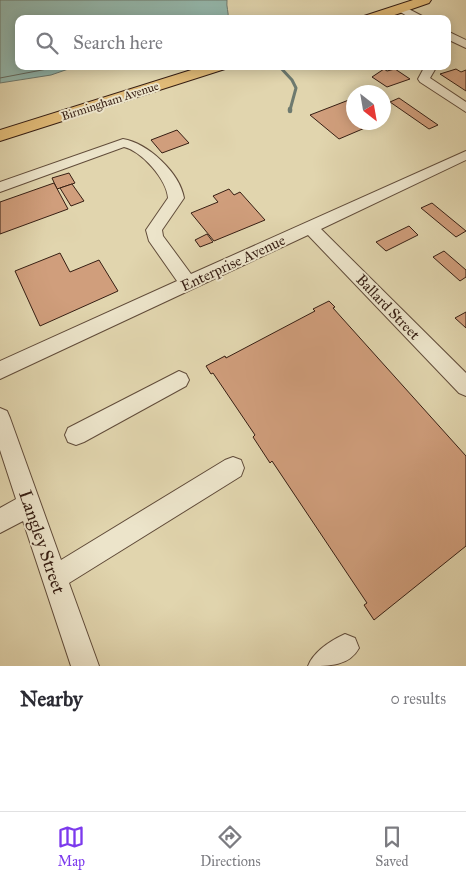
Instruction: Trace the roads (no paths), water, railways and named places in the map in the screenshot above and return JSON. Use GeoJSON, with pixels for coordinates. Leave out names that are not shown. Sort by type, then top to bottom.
{"type":"FeatureCollection","features":[{"type":"Feature","properties":{"kind":"main road"},"geometry":{"type":"LineString","coordinates":[[381,15],[425,0]]}},
{"type":"Feature","properties":{"kind":"main road","name":"Birmingham Avenue"},"geometry":{"type":"LineString","coordinates":[[0,136],[207,70]]}},
{"type":"Feature","properties":{"kind":"street"},"geometry":{"type":"LineString","coordinates":[[401,8],[413,15]]}},
{"type":"Feature","properties":{"kind":"street"},"geometry":{"type":"LineString","coordinates":[[451,36],[464,42]]}},
{"type":"Feature","properties":{"kind":"street"},"geometry":{"type":"LineString","coordinates":[[429,70],[424,79],[466,108]]}},
{"type":"Feature","properties":{"kind":"street"},"geometry":{"type":"LineString","coordinates":[[0,187],[123,143],[131,143],[140,148],[175,189],[176,198],[154,230],[155,237],[188,283]]}},
{"type":"Feature","properties":{"kind":"street","name":"Enterprise Avenue"},"geometry":{"type":"LineString","coordinates":[[0,370],[466,155]]}},
{"type":"Feature","properties":{"kind":"street","name":"Ballard Street"},"geometry":{"type":"LineString","coordinates":[[310,227],[466,387]]}},
{"type":"Feature","properties":{"kind":"street"},"geometry":{"type":"LineString","coordinates":[[76,435],[179,380]]}},
{"type":"Feature","properties":{"kind":"street","name":"Langley Street"},"geometry":{"type":"LineString","coordinates":[[0,418],[84,666]]}},
{"type":"Feature","properties":{"kind":"street"},"geometry":{"type":"LineString","coordinates":[[54,578],[233,468]]}},
{"type":"Feature","properties":{"kind":"street"},"geometry":{"type":"LineString","coordinates":[[0,522],[29,505]]}},
{"type":"Feature","properties":{"kind":"street"},"geometry":{"type":"LineString","coordinates":[[322,666],[345,648]]}},
{"type":"Feature","properties":{"kind":"water"},"geometry":{"type":"Polygon","coordinates":[[[0,0],[227,0],[228,15],[15,15],[15,70],[65,70],[51,75],[0,83],[0,0]]]}},
{"type":"Feature","properties":{"kind":"waterway"},"geometry":{"type":"LineString","coordinates":[[283,70],[292,80],[296,88],[290,110]]}}]}
